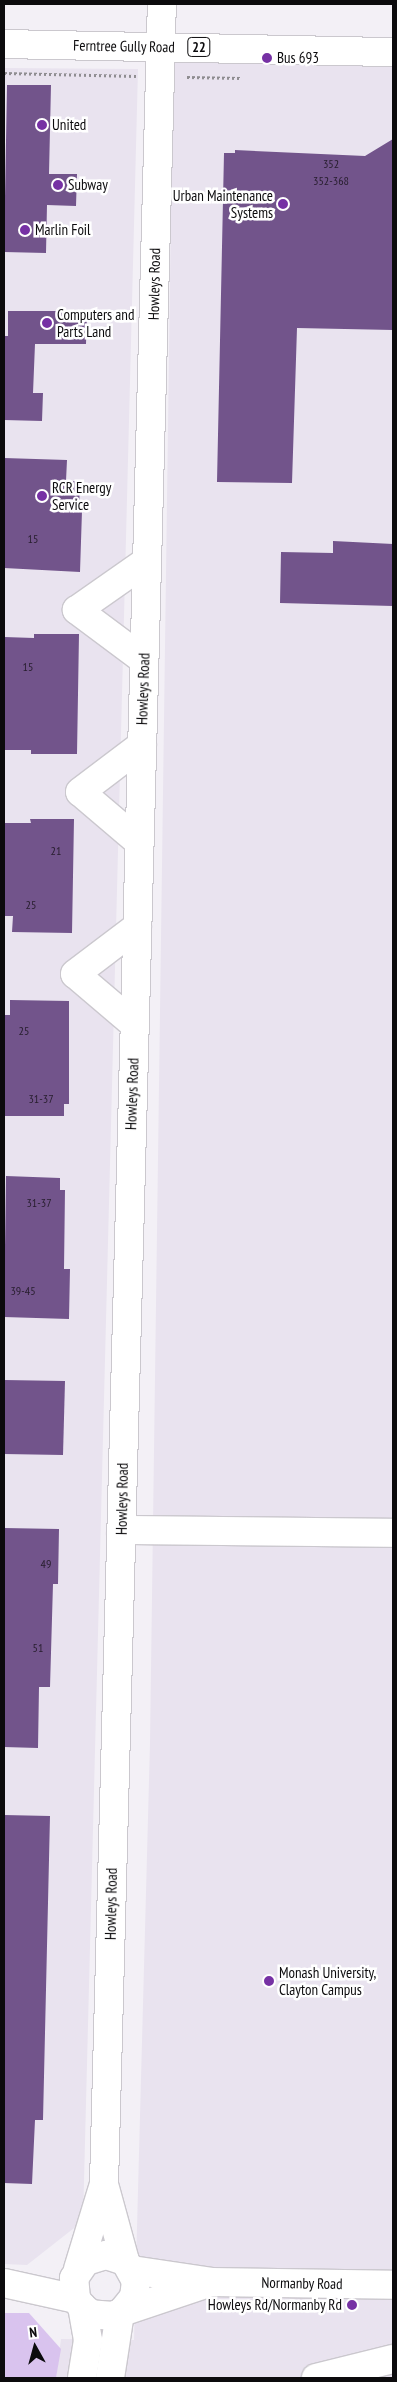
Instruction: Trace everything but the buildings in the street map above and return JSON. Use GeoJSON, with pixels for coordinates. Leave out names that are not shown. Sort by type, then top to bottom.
{"type":"FeatureCollection","features":[{"type":"Feature","properties":{"kind":"street","name":"Howleys Road"},"geometry":{"type":"LineString","coordinates":[[78,2287],[104,2184],[162,4]]}},
{"type":"Feature","properties":{"kind":"street","name":"Ferntree Gully Road"},"geometry":{"type":"LineString","coordinates":[[4,44],[393,52]]}},
{"type":"Feature","properties":{"kind":"street"},"geometry":{"type":"LineString","coordinates":[[144,660],[78,610],[147,561]]}},
{"type":"Feature","properties":{"kind":"street"},"geometry":{"type":"LineString","coordinates":[[139,842],[80,792],[142,745]]}},
{"type":"Feature","properties":{"kind":"street"},"geometry":{"type":"LineString","coordinates":[[134,1024],[75,974],[137,926]]}},
{"type":"Feature","properties":{"kind":"street"},"geometry":{"type":"LineString","coordinates":[[121,1530],[393,1533]]}},
{"type":"Feature","properties":{"kind":"street","name":"Howleys Road"},"geometry":{"type":"LineString","coordinates":[[104,2184],[128,2266]]}},
{"type":"Feature","properties":{"kind":"street"},"geometry":{"type":"LineString","coordinates":[[82,2378],[88,2340],[78,2287],[95,2256],[117,2256],[128,2266],[136,2281],[134,2297],[121,2312],[110,2378]]}},
{"type":"Feature","properties":{"kind":"street","name":"Normanby Road"},"geometry":{"type":"LineString","coordinates":[[128,2266],[211,2282],[393,2285]]}},
{"type":"Feature","properties":{"kind":"street"},"geometry":{"type":"LineString","coordinates":[[4,2276],[78,2287],[102,2317],[121,2312]]}},
{"type":"Feature","properties":{"kind":"street","name":"Normanby Road"},"geometry":{"type":"LineString","coordinates":[[121,2312],[211,2282]]}},
{"type":"Feature","properties":{"kind":"street"},"geometry":{"type":"LineString","coordinates":[[4,2283],[78,2287]]}},
{"type":"Feature","properties":{"kind":"street"},"geometry":{"type":"LineString","coordinates":[[316,2378],[393,2359]]}},
{"type":"Feature","properties":{"kind":"path"},"geometry":{"type":"LineString","coordinates":[[4,73],[159,77]]}},
{"type":"Feature","properties":{"kind":"shaded area"},"geometry":{"type":"Polygon","coordinates":[[[173,61],[393,66],[393,2378],[56,2378],[61,2339],[134,2340],[150,1743],[173,61]]]}},
{"type":"Feature","properties":{"kind":"shaded area"},"geometry":{"type":"Polygon","coordinates":[[[4,68],[138,69],[83,2221],[27,2265],[4,2264],[4,68]]]}},
{"type":"Feature","properties":{"kind":"shaded area"},"geometry":{"type":"Polygon","coordinates":[[[4,2313],[29,2313],[61,2349],[56,2378],[4,2378],[4,2313]]]}},
{"type":"Feature","properties":{"kind":"place","name":"Bus 693"},"geometry":{"type":"Point","coordinates":[267,58]}},
{"type":"Feature","properties":{"kind":"place","name":"United"},"geometry":{"type":"Point","coordinates":[42,125]}},
{"type":"Feature","properties":{"kind":"place","name":"Subway"},"geometry":{"type":"Point","coordinates":[58,185]}},
{"type":"Feature","properties":{"kind":"place","name":"Urban Maintenance Systems"},"geometry":{"type":"Point","coordinates":[283,204]}},
{"type":"Feature","properties":{"kind":"place","name":"Marlin Foil"},"geometry":{"type":"Point","coordinates":[25,230]}},
{"type":"Feature","properties":{"kind":"place","name":"Computers and Parts Land"},"geometry":{"type":"Point","coordinates":[47,323]}},
{"type":"Feature","properties":{"kind":"place","name":"RCR Energy Service"},"geometry":{"type":"Point","coordinates":[42,496]}},
{"type":"Feature","properties":{"kind":"place","name":"Monash University, Clayton Campus"},"geometry":{"type":"Point","coordinates":[269,1981]}},
{"type":"Feature","properties":{"kind":"place","name":"Howleys Rd/Normanby Rd"},"geometry":{"type":"Point","coordinates":[352,2305]}}]}
